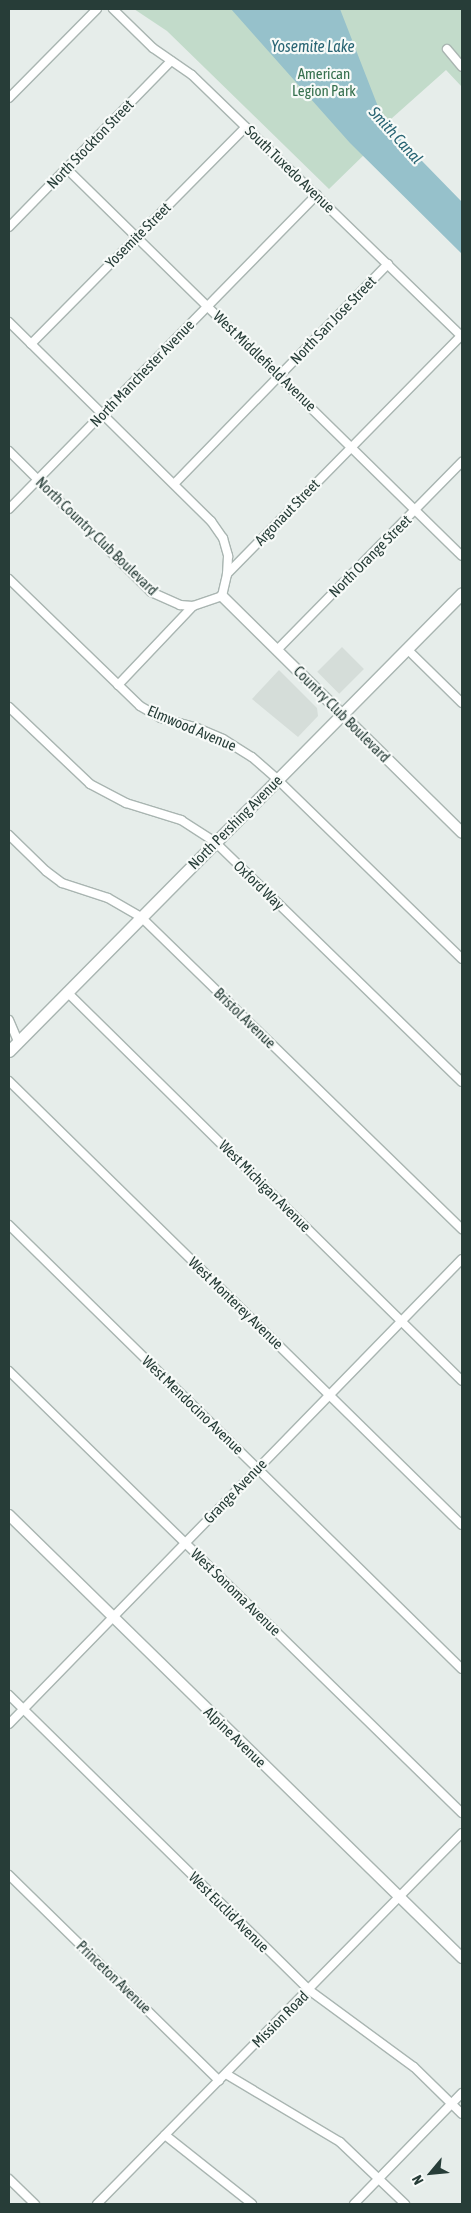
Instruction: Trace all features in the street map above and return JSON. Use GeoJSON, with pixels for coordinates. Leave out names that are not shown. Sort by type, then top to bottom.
{"type":"FeatureCollection","features":[{"type":"Feature","properties":{"kind":"main road","name":"North Pershing Avenue"},"geometry":{"type":"LineString","coordinates":[[9,1051],[462,593]]}},
{"type":"Feature","properties":{"kind":"street"},"geometry":{"type":"LineString","coordinates":[[9,98],[97,9]]}},
{"type":"Feature","properties":{"kind":"street","name":"South Tuxedo Avenue"},"geometry":{"type":"LineString","coordinates":[[113,9],[153,48],[192,75],[462,336]]}},
{"type":"Feature","properties":{"kind":"street"},"geometry":{"type":"LineString","coordinates":[[447,49],[462,67]]}},
{"type":"Feature","properties":{"kind":"street","name":"North Stockton Street"},"geometry":{"type":"LineString","coordinates":[[9,227],[171,61]]}},
{"type":"Feature","properties":{"kind":"street","name":"Yosemite Street"},"geometry":{"type":"LineString","coordinates":[[31,344],[246,127]]}},
{"type":"Feature","properties":{"kind":"street","name":"West Middlefield Avenue"},"geometry":{"type":"LineString","coordinates":[[66,168],[352,446],[462,556]]}},
{"type":"Feature","properties":{"kind":"street","name":"North Manchester Avenue"},"geometry":{"type":"LineString","coordinates":[[9,509],[317,195]]}},
{"type":"Feature","properties":{"kind":"street","name":"North San Jose Street"},"geometry":{"type":"LineString","coordinates":[[174,484],[388,264]]}},
{"type":"Feature","properties":{"kind":"street"},"geometry":{"type":"LineString","coordinates":[[9,322],[212,521],[223,538],[228,556],[227,574],[222,596],[193,606],[118,685]]}},
{"type":"Feature","properties":{"kind":"street","name":"Argonaut Street"},"geometry":{"type":"LineString","coordinates":[[227,574],[462,336]]}},
{"type":"Feature","properties":{"kind":"street","name":"North Country Club Boulevard"},"geometry":{"type":"LineString","coordinates":[[9,451],[151,592],[180,605],[193,606]]}},
{"type":"Feature","properties":{"kind":"street","name":"North Orange Street"},"geometry":{"type":"LineString","coordinates":[[277,650],[462,462]]}},
{"type":"Feature","properties":{"kind":"street","name":"Elmwood Avenue"},"geometry":{"type":"LineString","coordinates":[[9,579],[118,685],[148,711],[161,718],[195,727],[223,739],[252,757],[462,959]]}},
{"type":"Feature","properties":{"kind":"street","name":"Country Club Boulevard"},"geometry":{"type":"LineString","coordinates":[[222,596],[462,833]]}},
{"type":"Feature","properties":{"kind":"street"},"geometry":{"type":"LineString","coordinates":[[407,649],[462,703]]}},
{"type":"Feature","properties":{"kind":"street","name":"Oxford Way"},"geometry":{"type":"LineString","coordinates":[[9,707],[90,784],[126,803],[181,820],[215,842],[462,1082]]}},
{"type":"Feature","properties":{"kind":"street","name":"Bristol Avenue"},"geometry":{"type":"LineString","coordinates":[[9,835],[46,871],[62,883],[108,898],[126,906],[141,917],[462,1229]]}},
{"type":"Feature","properties":{"kind":"street","name":"West Michigan Avenue"},"geometry":{"type":"LineString","coordinates":[[67,992],[462,1381]]}},
{"type":"Feature","properties":{"kind":"street"},"geometry":{"type":"LineString","coordinates":[[9,1020],[18,1042]]}},
{"type":"Feature","properties":{"kind":"street","name":"West Monterey Avenue"},"geometry":{"type":"LineString","coordinates":[[9,1081],[462,1525]]}},
{"type":"Feature","properties":{"kind":"street","name":"West Mendocino Avenue"},"geometry":{"type":"LineString","coordinates":[[9,1225],[462,1669]]}},
{"type":"Feature","properties":{"kind":"street","name":"Grange Avenue"},"geometry":{"type":"LineString","coordinates":[[9,1724],[462,1259]]}},
{"type":"Feature","properties":{"kind":"street","name":"West Sonoma Avenue"},"geometry":{"type":"LineString","coordinates":[[9,1371],[462,1813]]}},
{"type":"Feature","properties":{"kind":"street","name":"Alpine Avenue"},"geometry":{"type":"LineString","coordinates":[[9,1515],[462,1958]]}},
{"type":"Feature","properties":{"kind":"street","name":"West Euclid Avenue"},"geometry":{"type":"LineString","coordinates":[[9,1695],[309,1990],[414,2067],[462,2114]]}},
{"type":"Feature","properties":{"kind":"street","name":"Mission Road"},"geometry":{"type":"LineString","coordinates":[[97,2204],[462,1833]]}},
{"type":"Feature","properties":{"kind":"street","name":"Princeton Avenue"},"geometry":{"type":"LineString","coordinates":[[9,1875],[219,2081]]}},
{"type":"Feature","properties":{"kind":"street"},"geometry":{"type":"LineString","coordinates":[[226,2074],[340,2142],[405,2204]]}},
{"type":"Feature","properties":{"kind":"street"},"geometry":{"type":"LineString","coordinates":[[354,2204],[462,2093]]}},
{"type":"Feature","properties":{"kind":"street"},"geometry":{"type":"LineString","coordinates":[[165,2135],[252,2204]]}},
{"type":"Feature","properties":{"kind":"street"},"geometry":{"type":"LineString","coordinates":[[9,2179],[35,2204]]}},
{"type":"Feature","properties":{"kind":"shaded area"},"geometry":{"type":"Polygon","coordinates":[[[342,647],[364,669],[339,694],[317,672],[342,647]]]}},
{"type":"Feature","properties":{"kind":"shaded area"},"geometry":{"type":"Polygon","coordinates":[[[279,670],[317,708],[318,716],[298,737],[252,699],[279,670]]]}},
{"type":"Feature","properties":{"kind":"green space","name":"American Legion Park"},"geometry":{"type":"Polygon","coordinates":[[[134,9],[462,9],[462,87],[446,70],[382,127],[369,150],[329,189],[167,31],[134,9]]]}},
{"type":"Feature","properties":{"kind":"water","name":"Yosemite Lake"},"geometry":{"type":"Polygon","coordinates":[[[231,9],[340,9],[384,122],[462,202],[462,254],[350,143],[231,9]]]}},
{"type":"Feature","properties":{"kind":"water label","name":"Smith Canal"},"geometry":{"type":"Point","coordinates":[396,135]}}]}
